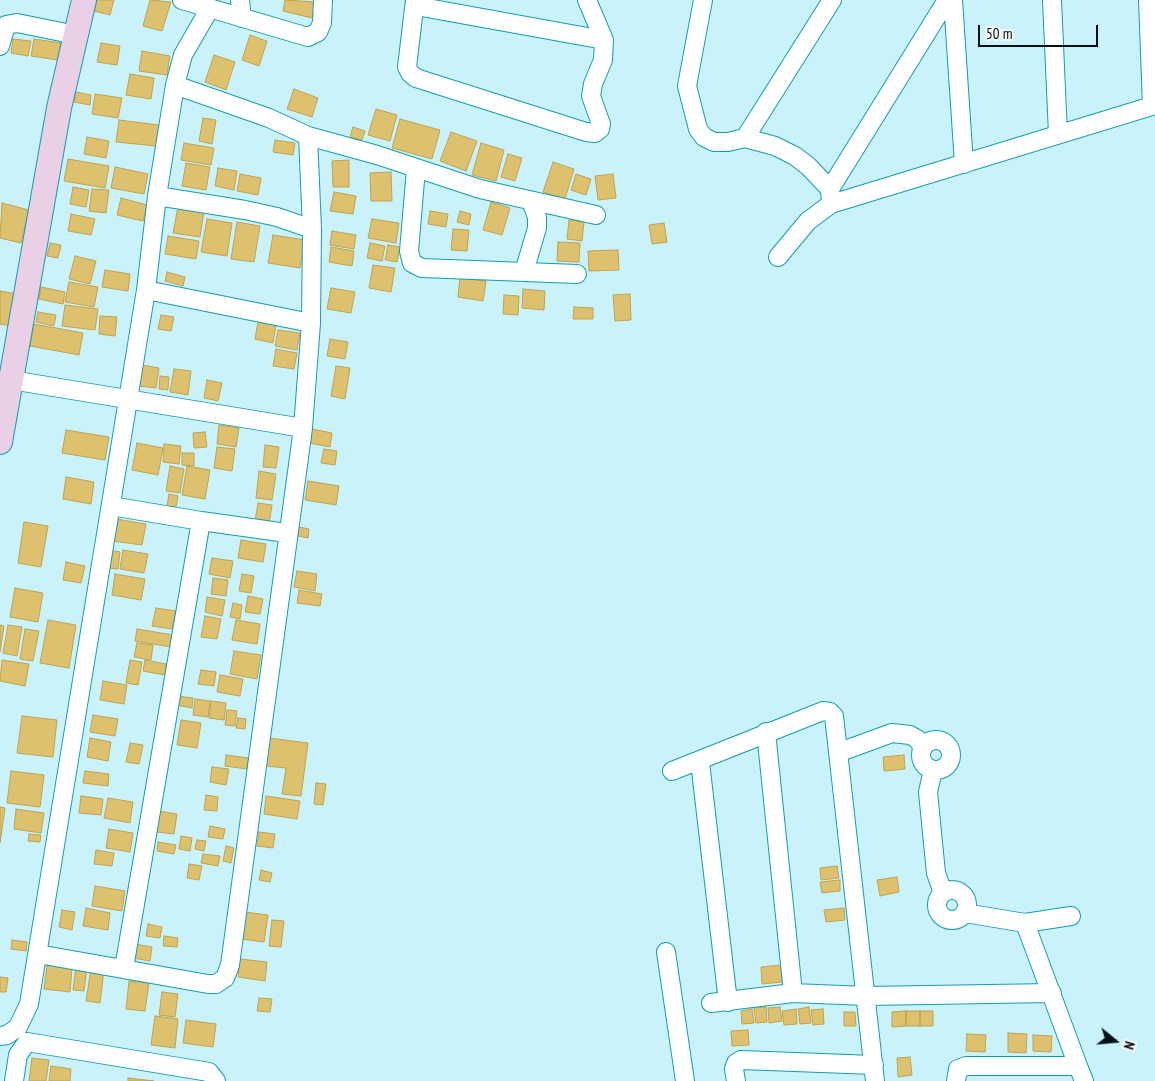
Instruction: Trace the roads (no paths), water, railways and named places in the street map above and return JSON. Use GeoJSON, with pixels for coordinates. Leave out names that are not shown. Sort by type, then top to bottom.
{"type":"FeatureCollection","features":[{"type":"Feature","properties":{"kind":"street"},"geometry":{"type":"LineString","coordinates":[[0,442],[59,108],[84,0]]}},
{"type":"Feature","properties":{"kind":"street"},"geometry":{"type":"LineString","coordinates":[[182,0],[308,37],[318,32],[322,24],[323,0]]}},
{"type":"Feature","properties":{"kind":"street"},"geometry":{"type":"LineString","coordinates":[[240,0],[242,18]]}},
{"type":"Feature","properties":{"kind":"street"},"geometry":{"type":"LineString","coordinates":[[587,0],[604,40],[603,60],[592,84],[592,96],[601,124],[600,129],[595,133],[586,132],[416,78],[407,67],[415,3],[604,40]]}},
{"type":"Feature","properties":{"kind":"street"},"geometry":{"type":"LineString","coordinates":[[703,0],[687,86],[690,104],[698,129],[704,137],[714,142],[728,142],[745,138],[775,146],[795,156],[831,197]]}},
{"type":"Feature","properties":{"kind":"street"},"geometry":{"type":"LineString","coordinates":[[745,138],[832,0]]}},
{"type":"Feature","properties":{"kind":"street"},"geometry":{"type":"LineString","coordinates":[[778,257],[831,197],[946,0]]}},
{"type":"Feature","properties":{"kind":"street"},"geometry":{"type":"LineString","coordinates":[[953,0],[964,164]]}},
{"type":"Feature","properties":{"kind":"street"},"geometry":{"type":"LineString","coordinates":[[1052,0],[1058,134]]}},
{"type":"Feature","properties":{"kind":"street"},"geometry":{"type":"LineString","coordinates":[[831,197],[964,164],[1154,105],[1148,0]]}},
{"type":"Feature","properties":{"kind":"street"},"geometry":{"type":"LineString","coordinates":[[0,1036],[8,1035],[18,1027],[25,1017],[38,954],[146,290],[157,196],[175,85],[183,55],[210,8]]}},
{"type":"Feature","properties":{"kind":"street"},"geometry":{"type":"LineString","coordinates":[[0,46],[6,25],[17,23],[76,35]]}},
{"type":"Feature","properties":{"kind":"street"},"geometry":{"type":"LineString","coordinates":[[175,85],[269,118],[308,136],[480,189],[596,214]]}},
{"type":"Feature","properties":{"kind":"street"},"geometry":{"type":"LineString","coordinates":[[38,954],[216,984],[225,978],[230,964],[287,533],[303,428],[311,322],[312,229],[308,136]]}},
{"type":"Feature","properties":{"kind":"street"},"geometry":{"type":"LineString","coordinates":[[416,169],[409,251],[412,264],[422,268],[577,274]]}},
{"type":"Feature","properties":{"kind":"street"},"geometry":{"type":"LineString","coordinates":[[157,196],[245,210],[276,217],[312,229]]}},
{"type":"Feature","properties":{"kind":"street"},"geometry":{"type":"LineString","coordinates":[[524,272],[537,228],[537,217],[531,201]]}},
{"type":"Feature","properties":{"kind":"street"},"geometry":{"type":"LineString","coordinates":[[146,290],[311,322]]}},
{"type":"Feature","properties":{"kind":"street"},"geometry":{"type":"LineString","coordinates":[[11,380],[303,428]]}},
{"type":"Feature","properties":{"kind":"street"},"geometry":{"type":"LineString","coordinates":[[111,506],[287,533]]}},
{"type":"Feature","properties":{"kind":"street"},"geometry":{"type":"LineString","coordinates":[[124,968],[201,521]]}},
{"type":"Feature","properties":{"kind":"street"},"geometry":{"type":"LineString","coordinates":[[672,772],[700,762],[766,732],[823,711],[830,712],[834,716],[840,752],[874,1073],[741,1060],[736,1063],[734,1069],[736,1081]]}},
{"type":"Feature","properties":{"kind":"street"},"geometry":{"type":"LineString","coordinates":[[766,732],[792,993]]}},
{"type":"Feature","properties":{"kind":"street"},"geometry":{"type":"LineString","coordinates":[[840,752],[892,733],[910,735],[917,739],[923,747]]}},
{"type":"Feature","properties":{"kind":"street"},"geometry":{"type":"LineString","coordinates":[[938,740],[948,746],[950,751],[949,763],[945,768],[933,770],[923,763],[921,758],[923,747],[932,741],[938,740]]}},
{"type":"Feature","properties":{"kind":"street"},"geometry":{"type":"LineString","coordinates":[[700,762],[720,1003],[792,993],[866,996],[1052,993]]}},
{"type":"Feature","properties":{"kind":"street"},"geometry":{"type":"LineString","coordinates":[[933,770],[928,792],[936,872],[943,893],[939,897],[937,907],[943,917],[955,920],[965,913],[1025,923],[1071,916]]}},
{"type":"Feature","properties":{"kind":"street"},"geometry":{"type":"LineString","coordinates":[[956,1081],[958,1069],[966,1066],[1081,1073],[1025,923]]}},
{"type":"Feature","properties":{"kind":"street"},"geometry":{"type":"LineString","coordinates":[[666,952],[685,1081]]}},
{"type":"Feature","properties":{"kind":"street"},"geometry":{"type":"LineString","coordinates":[[14,1081],[18,1055],[28,1042],[209,1072],[216,1081]]}}]}
